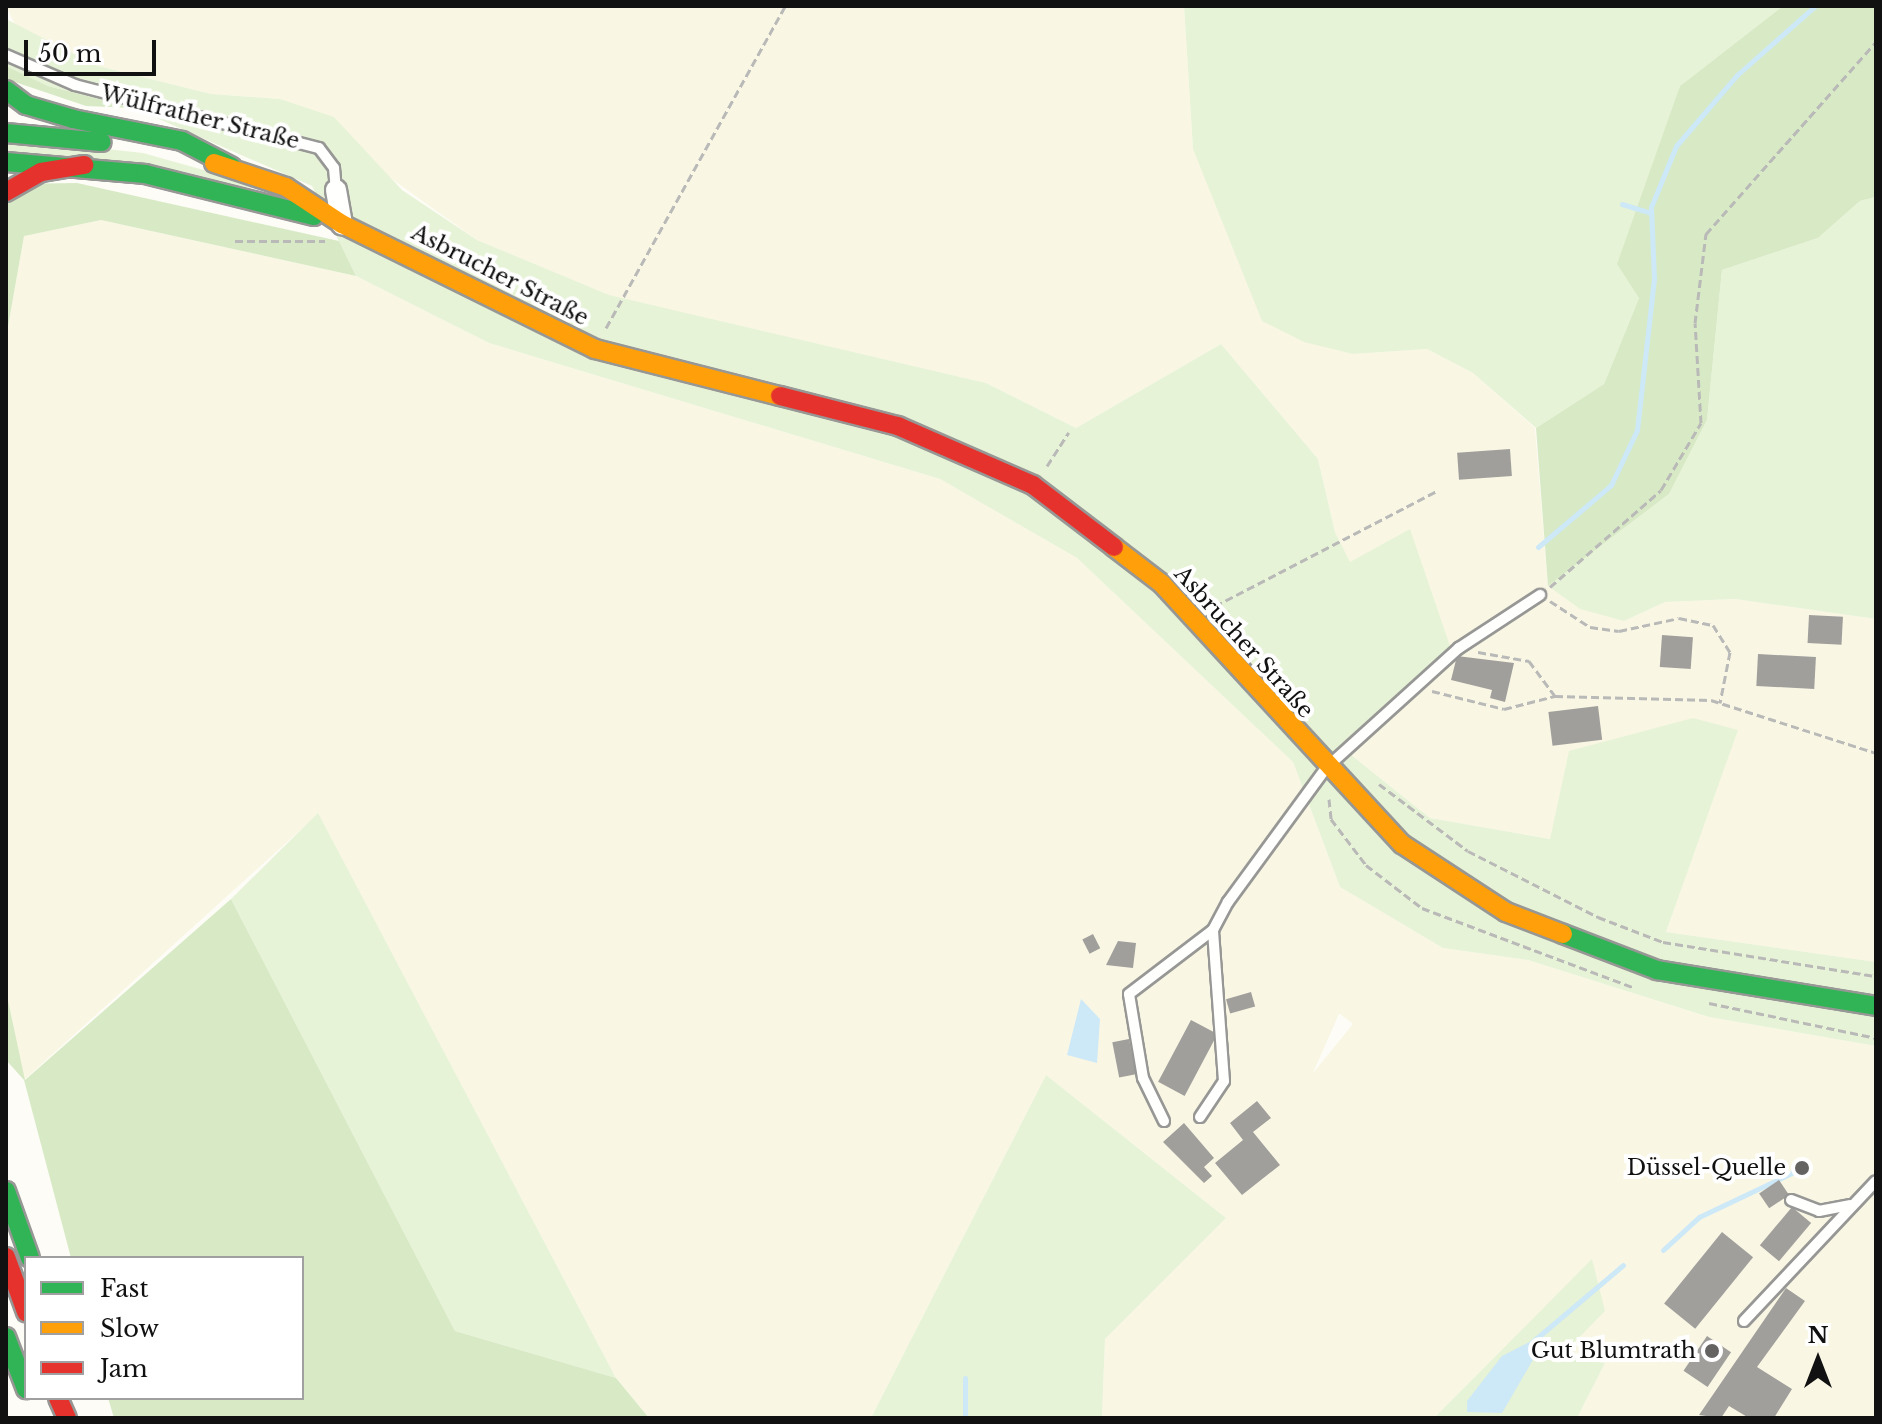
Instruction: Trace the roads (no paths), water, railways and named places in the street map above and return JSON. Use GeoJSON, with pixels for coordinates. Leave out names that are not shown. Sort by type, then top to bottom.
{"type":"FeatureCollection","features":[{"type":"Feature","properties":{"kind":"main road"},"geometry":{"type":"LineString","coordinates":[[6,90],[26,105],[73,119],[182,141],[232,167]]}},
{"type":"Feature","properties":{"kind":"main road","name":"Asbrucher Straße"},"geometry":{"type":"LineString","coordinates":[[6,133],[144,148],[232,167],[286,187],[342,224],[595,349],[898,426],[1033,485],[1097,530],[1195,619],[1326,768],[1402,844],[1544,930],[1716,984],[1876,1006]]}},
{"type":"Feature","properties":{"kind":"main road","name":"Asbrucher Straße"},"geometry":{"type":"LineString","coordinates":[[6,162],[84,165],[342,224]]}},
{"type":"Feature","properties":{"kind":"main road"},"geometry":{"type":"LineString","coordinates":[[6,192],[41,172],[84,165]]}},
{"type":"Feature","properties":{"kind":"main road"},"geometry":{"type":"LineString","coordinates":[[6,1191],[29,1256]]}},
{"type":"Feature","properties":{"kind":"main road"},"geometry":{"type":"LineString","coordinates":[[6,1257],[24,1306]]}},
{"type":"Feature","properties":{"kind":"main road"},"geometry":{"type":"LineString","coordinates":[[6,1337],[24,1384]]}},
{"type":"Feature","properties":{"kind":"street","name":"Wülfrather Straße"},"geometry":{"type":"LineString","coordinates":[[336,190],[342,224]]}},
{"type":"Feature","properties":{"kind":"lane","name":"Wülfrather Straße"},"geometry":{"type":"LineString","coordinates":[[6,55],[75,85],[319,148],[334,168],[336,190]]}},
{"type":"Feature","properties":{"kind":"lane"},"geometry":{"type":"LineString","coordinates":[[1164,1121],[1143,1078],[1129,994],[1213,930],[1326,768],[1459,648],[1540,595]]}},
{"type":"Feature","properties":{"kind":"lane"},"geometry":{"type":"LineString","coordinates":[[1200,1117],[1224,1081],[1227,1060],[1213,930]]}},
{"type":"Feature","properties":{"kind":"lane"},"geometry":{"type":"LineString","coordinates":[[1744,1321],[1849,1205],[1876,1181]]}},
{"type":"Feature","properties":{"kind":"lane"},"geometry":{"type":"LineString","coordinates":[[1791,1200],[1819,1211],[1849,1205]]}},
{"type":"Feature","properties":{"kind":"water"},"geometry":{"type":"Polygon","coordinates":[[[1081,999],[1100,1019],[1097,1063],[1067,1055],[1081,999]]]}},
{"type":"Feature","properties":{"kind":"water"},"geometry":{"type":"Polygon","coordinates":[[[1535,1339],[1534,1358],[1502,1413],[1467,1412],[1467,1401],[1502,1356],[1535,1339]]]}},
{"type":"Feature","properties":{"kind":"waterway"},"geometry":{"type":"LineString","coordinates":[[1538,547],[1611,485],[1637,430],[1654,279],[1651,207],[1676,146],[1737,75],[1815,6]]}},
{"type":"Feature","properties":{"kind":"waterway"},"geometry":{"type":"LineString","coordinates":[[1622,204],[1651,213]]}},
{"type":"Feature","properties":{"kind":"waterway"},"geometry":{"type":"LineString","coordinates":[[1663,1250],[1699,1217],[1802,1168]]}},
{"type":"Feature","properties":{"kind":"waterway"},"geometry":{"type":"LineString","coordinates":[[1532,1342],[1623,1265]]}},
{"type":"Feature","properties":{"kind":"waterway"},"geometry":{"type":"LineString","coordinates":[[965,1378],[965,1418]]}},
{"type":"Feature","properties":{"kind":"place","name":"Düssel-Quelle"},"geometry":{"type":"Point","coordinates":[1802,1168]}},
{"type":"Feature","properties":{"kind":"place","name":"Gut Blumtrath"},"geometry":{"type":"Point","coordinates":[1712,1351]}}]}
